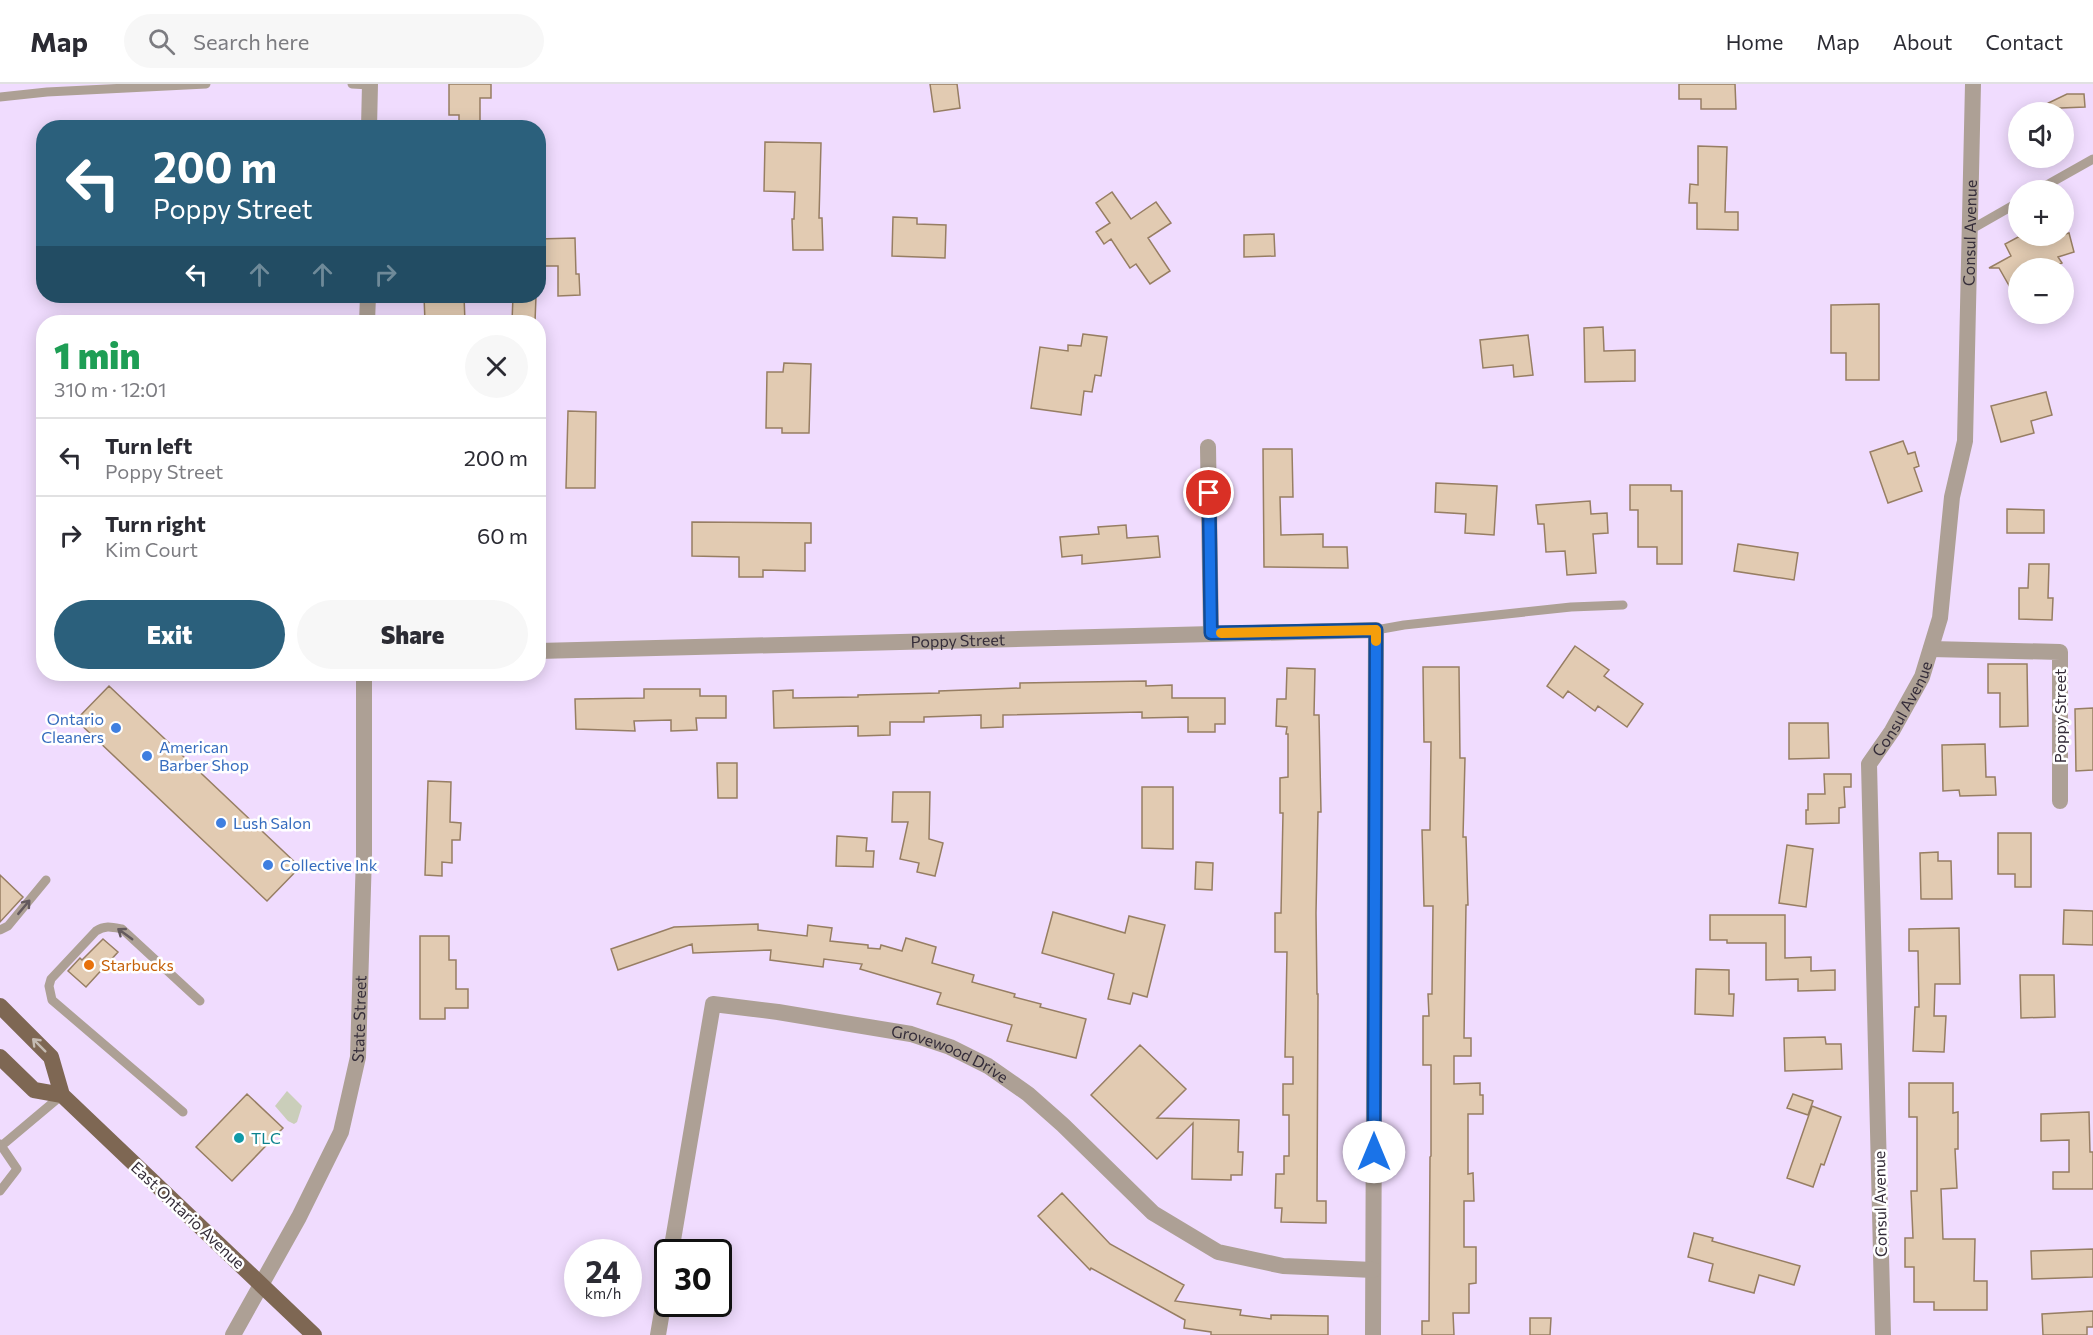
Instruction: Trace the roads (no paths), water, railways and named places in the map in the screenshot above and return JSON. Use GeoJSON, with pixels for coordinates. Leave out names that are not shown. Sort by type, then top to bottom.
{"type":"FeatureCollection","features":[{"type":"Feature","properties":{"kind":"main road"},"geometry":{"type":"LineString","coordinates":[[0,1006],[51,1057],[62,1095],[34,1090],[0,1057]]}},
{"type":"Feature","properties":{"kind":"main road","name":"East Ontario Avenue"},"geometry":{"type":"LineString","coordinates":[[62,1095],[314,1335]]}},
{"type":"Feature","properties":{"kind":"street"},"geometry":{"type":"LineString","coordinates":[[369,120],[370,84]]}},
{"type":"Feature","properties":{"kind":"street","name":"Consul Avenue"},"geometry":{"type":"LineString","coordinates":[[1883,1335],[1869,764],[1892,731],[1922,677],[1940,618],[1952,497],[1965,441],[1973,84]]}},
{"type":"Feature","properties":{"kind":"street"},"geometry":{"type":"LineString","coordinates":[[1208,447],[1211,633]]}},
{"type":"Feature","properties":{"kind":"street"},"geometry":{"type":"LineString","coordinates":[[1373,1335],[1376,630]]}},
{"type":"Feature","properties":{"kind":"street","name":"Poppy Street"},"geometry":{"type":"LineString","coordinates":[[546,651],[1376,630]]}},
{"type":"Feature","properties":{"kind":"street","name":"Poppy Street"},"geometry":{"type":"LineString","coordinates":[[1930,648],[2060,652],[2060,801]]}},
{"type":"Feature","properties":{"kind":"street","name":"State Street"},"geometry":{"type":"LineString","coordinates":[[233,1335],[299,1217],[340,1132],[358,1057],[364,854],[364,681]]}},
{"type":"Feature","properties":{"kind":"street","name":"Grovewood Drive"},"geometry":{"type":"LineString","coordinates":[[673,1239],[713,1004],[778,1012],[910,1034],[950,1047],[988,1066],[1028,1094],[1153,1213],[1218,1252],[1283,1266],[1373,1270]]}},
{"type":"Feature","properties":{"kind":"street"},"geometry":{"type":"LineString","coordinates":[[658,1335],[661,1317]]}},
{"type":"Feature","properties":{"kind":"lane"},"geometry":{"type":"LineString","coordinates":[[0,97],[47,92],[206,84]]}},
{"type":"Feature","properties":{"kind":"lane"},"geometry":{"type":"LineString","coordinates":[[352,84],[370,84]]}},
{"type":"Feature","properties":{"kind":"lane"},"geometry":{"type":"LineString","coordinates":[[2056,180],[2093,159]]}},
{"type":"Feature","properties":{"kind":"lane"},"geometry":{"type":"LineString","coordinates":[[1970,230],[2008,208]]}},
{"type":"Feature","properties":{"kind":"lane"},"geometry":{"type":"LineString","coordinates":[[1376,630],[1559,609],[1623,605]]}},
{"type":"Feature","properties":{"kind":"lane"},"geometry":{"type":"LineString","coordinates":[[0,930],[8,926],[46,880]]}},
{"type":"Feature","properties":{"kind":"lane"},"geometry":{"type":"LineString","coordinates":[[183,1112],[52,1000],[49,986],[51,979],[96,931],[102,927],[111,926],[122,929],[200,1001]]}},
{"type":"Feature","properties":{"kind":"lane"},"geometry":{"type":"LineString","coordinates":[[0,1191],[17,1169],[1,1146],[62,1095]]}},
{"type":"Feature","properties":{"kind":"place","name":"Ontario Cleaners"},"geometry":{"type":"Point","coordinates":[116,728]}},
{"type":"Feature","properties":{"kind":"place","name":"American Barber Shop"},"geometry":{"type":"Point","coordinates":[147,756]}},
{"type":"Feature","properties":{"kind":"place","name":"Lush Salon"},"geometry":{"type":"Point","coordinates":[221,823]}},
{"type":"Feature","properties":{"kind":"place","name":"Collective Ink"},"geometry":{"type":"Point","coordinates":[268,865]}},
{"type":"Feature","properties":{"kind":"place","name":"Starbucks"},"geometry":{"type":"Point","coordinates":[89,965]}},
{"type":"Feature","properties":{"kind":"place","name":"TLC"},"geometry":{"type":"Point","coordinates":[239,1138]}}]}
